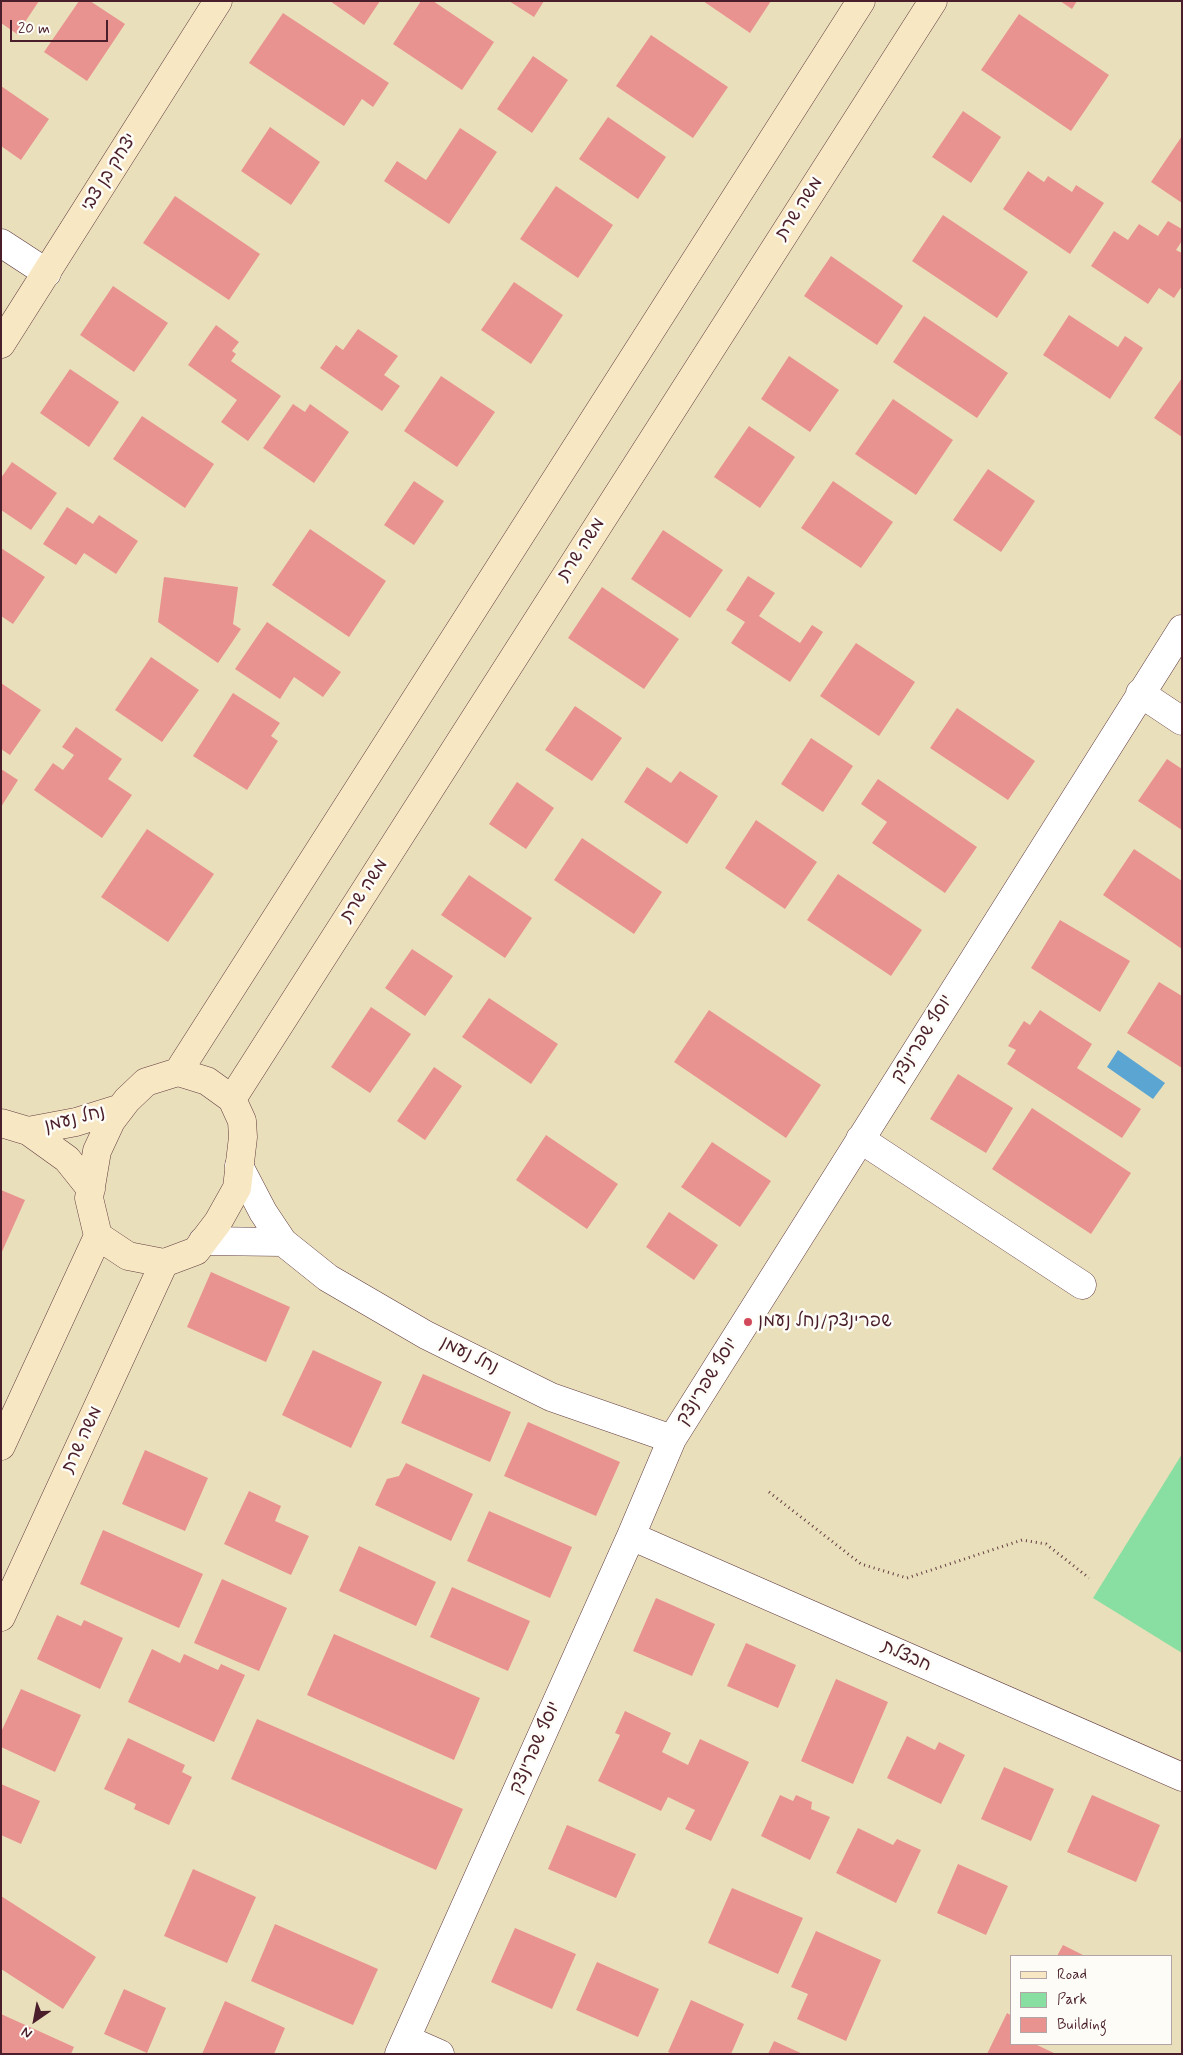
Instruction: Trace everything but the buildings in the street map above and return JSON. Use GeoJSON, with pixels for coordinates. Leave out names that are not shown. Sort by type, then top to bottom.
{"type":"FeatureCollection","features":[{"type":"Feature","properties":{"kind":"street","name":"יצחק בן צבי"},"geometry":{"type":"LineString","coordinates":[[1,344],[218,1]]}},
{"type":"Feature","properties":{"kind":"street"},"geometry":{"type":"LineString","coordinates":[[178,1072],[861,1]]}},
{"type":"Feature","properties":{"kind":"street","name":"משה שרת"},"geometry":{"type":"LineString","coordinates":[[232,1098],[933,1]]}},
{"type":"Feature","properties":{"kind":"street"},"geometry":{"type":"LineString","coordinates":[[1,243],[47,273]]}},
{"type":"Feature","properties":{"kind":"street","name":"יוסף שפרינצק"},"geometry":{"type":"LineString","coordinates":[[403,2046],[631,1536],[672,1439],[1182,629]]}},
{"type":"Feature","properties":{"kind":"street"},"geometry":{"type":"LineString","coordinates":[[1140,693],[1182,721]]}},
{"type":"Feature","properties":{"kind":"street"},"geometry":{"type":"LineString","coordinates":[[1,1446],[98,1236],[89,1198],[97,1151],[111,1121],[146,1082],[178,1072],[208,1081],[232,1098],[242,1121],[244,1137],[237,1188],[218,1222],[196,1251],[164,1263],[128,1256],[98,1236]]}},
{"type":"Feature","properties":{"kind":"street","name":"נחל נעמן"},"geometry":{"type":"LineString","coordinates":[[28,1131],[76,1122],[121,1108]]}},
{"type":"Feature","properties":{"kind":"street","name":"נחל נעמן"},"geometry":{"type":"LineString","coordinates":[[1,1123],[28,1131],[67,1159],[91,1189]]}},
{"type":"Feature","properties":{"kind":"street"},"geometry":{"type":"LineString","coordinates":[[860,1139],[1082,1285]]}},
{"type":"Feature","properties":{"kind":"street","name":"נחל נעמן"},"geometry":{"type":"LineString","coordinates":[[239,1166],[263,1212],[283,1242],[328,1278],[426,1335],[551,1396],[672,1439]]}},
{"type":"Feature","properties":{"kind":"street"},"geometry":{"type":"LineString","coordinates":[[203,1241],[283,1242]]}},
{"type":"Feature","properties":{"kind":"street","name":"משה שרת"},"geometry":{"type":"LineString","coordinates":[[1,1617],[164,1263]]}},
{"type":"Feature","properties":{"kind":"street","name":"חבצלת"},"geometry":{"type":"LineString","coordinates":[[631,1536],[1182,1778]]}},
{"type":"Feature","properties":{"kind":"street"},"geometry":{"type":"LineString","coordinates":[[403,2046],[440,2054]]}},
{"type":"Feature","properties":{"kind":"path"},"geometry":{"type":"LineString","coordinates":[[769,1492],[861,1564],[907,1578],[1022,1540],[1046,1544],[1089,1578]]}},
{"type":"Feature","properties":{"kind":"green space"},"geometry":{"type":"Polygon","coordinates":[[[1182,1454],[1182,1653],[1093,1598],[1182,1454]]]}},
{"type":"Feature","properties":{"kind":"water"},"geometry":{"type":"Polygon","coordinates":[[[1118,1050],[1165,1083],[1153,1099],[1107,1067],[1118,1050]]]}},
{"type":"Feature","properties":{"kind":"place","name":"שפרינצק/נחל נעמן"},"geometry":{"type":"Point","coordinates":[748,1322]}}]}
